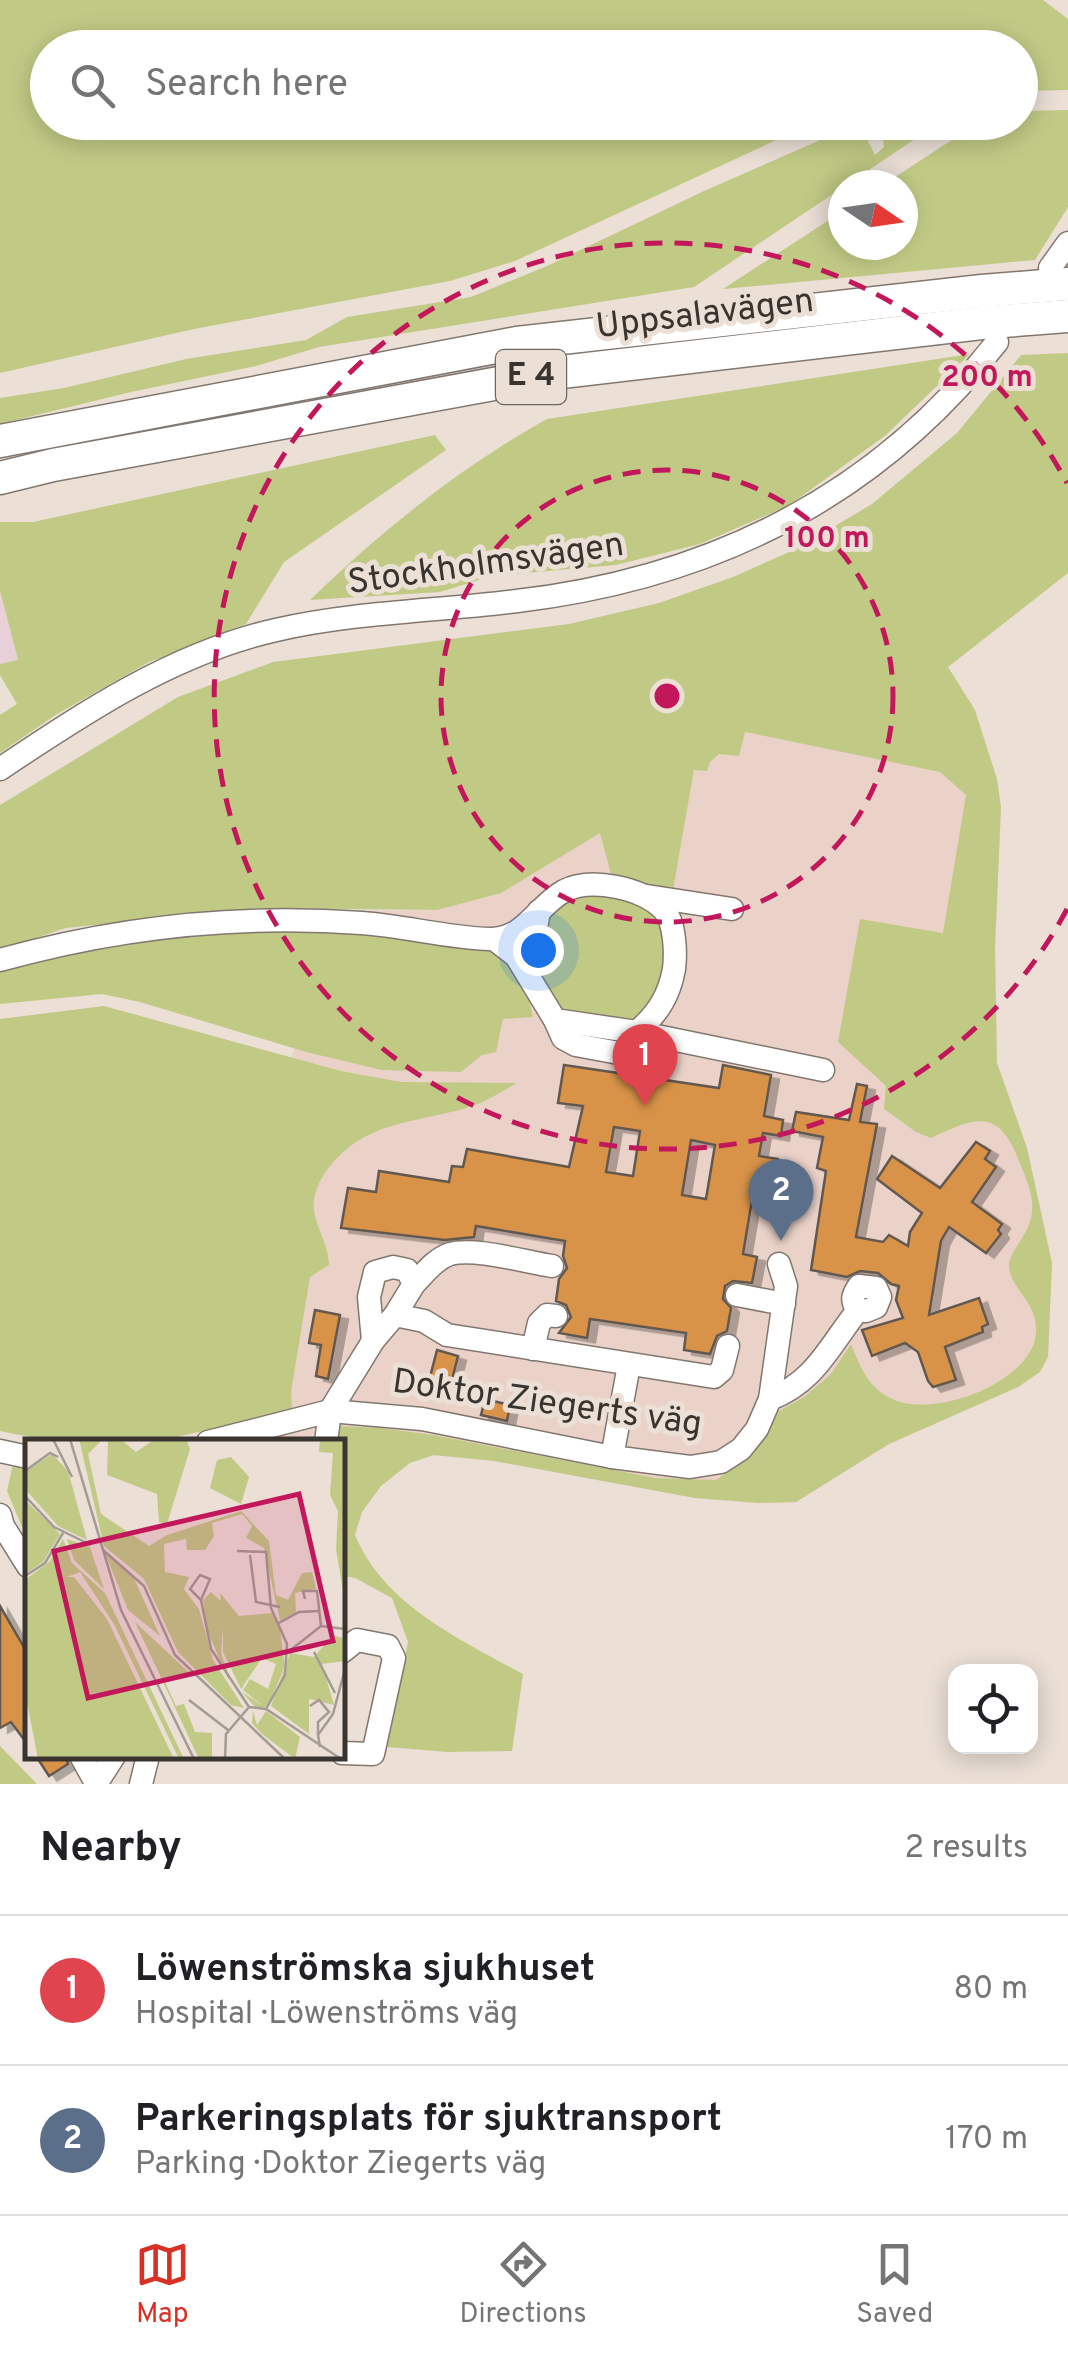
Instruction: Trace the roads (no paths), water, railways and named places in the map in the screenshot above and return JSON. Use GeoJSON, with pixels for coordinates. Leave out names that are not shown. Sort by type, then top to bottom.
{"type":"FeatureCollection","features":[{"type":"Feature","properties":{"kind":"highway","name":"Uppsalavägen"},"geometry":{"type":"LineString","coordinates":[[0,441],[517,343],[982,291],[1059,276]]}},
{"type":"Feature","properties":{"kind":"highway","name":"Uppsalavägen"},"geometry":{"type":"LineString","coordinates":[[0,478],[554,373],[1068,316]]}},
{"type":"Feature","properties":{"kind":"street"},"geometry":{"type":"LineString","coordinates":[[1059,276],[1068,243]]}},
{"type":"Feature","properties":{"kind":"street","name":"Stockholmsvägen"},"geometry":{"type":"LineString","coordinates":[[0,769],[86,712],[220,646],[277,629],[615,586],[684,566],[746,541],[806,510],[909,436],[964,384],[997,342]]}},
{"type":"Feature","properties":{"kind":"street"},"geometry":{"type":"LineString","coordinates":[[0,960],[58,944],[218,921],[367,923],[494,939],[516,934],[565,890],[591,884],[732,909]]}},
{"type":"Feature","properties":{"kind":"street"},"geometry":{"type":"LineString","coordinates":[[636,1032],[661,1010],[674,968],[674,938],[666,912],[644,895]]}},
{"type":"Feature","properties":{"kind":"street"},"geometry":{"type":"LineString","coordinates":[[528,974],[538,912]]}},
{"type":"Feature","properties":{"kind":"street"},"geometry":{"type":"LineString","coordinates":[[494,939],[516,956],[555,1020],[636,1032],[824,1070]]}},
{"type":"Feature","properties":{"kind":"street"},"geometry":{"type":"LineString","coordinates":[[326,1439],[330,1411],[373,1341],[395,1316],[414,1284],[433,1265],[450,1254],[480,1254],[552,1266]]}},
{"type":"Feature","properties":{"kind":"street","name":"Doktor Ziegerts väg"},"geometry":{"type":"LineString","coordinates":[[217,1439],[330,1411],[422,1419],[690,1468],[721,1462],[757,1430],[770,1399],[786,1286],[779,1264]]}},
{"type":"Feature","properties":{"kind":"street"},"geometry":{"type":"LineString","coordinates":[[373,1341],[368,1297],[375,1272],[407,1270],[414,1284]]}},
{"type":"Feature","properties":{"kind":"street"},"geometry":{"type":"LineString","coordinates":[[737,1295],[784,1304]]}},
{"type":"Feature","properties":{"kind":"street"},"geometry":{"type":"LineString","coordinates":[[770,1399],[791,1391],[824,1361],[858,1310]]}},
{"type":"Feature","properties":{"kind":"street"},"geometry":{"type":"LineString","coordinates":[[534,1349],[538,1323],[547,1315],[556,1316]]}},
{"type":"Feature","properties":{"kind":"street"},"geometry":{"type":"LineString","coordinates":[[395,1316],[424,1321],[447,1335],[714,1377],[722,1370],[728,1346]]}},
{"type":"Feature","properties":{"kind":"street"},"geometry":{"type":"LineString","coordinates":[[612,1456],[628,1365]]}},
{"type":"Feature","properties":{"kind":"street"},"geometry":{"type":"LineString","coordinates":[[1,1523],[25,1561]]}},
{"type":"Feature","properties":{"kind":"street"},"geometry":{"type":"LineString","coordinates":[[345,1650],[357,1640],[374,1642],[388,1646],[394,1658],[373,1754],[345,1752]]}},
{"type":"Feature","properties":{"kind":"street"},"geometry":{"type":"LineString","coordinates":[[83,1759],[96,1783],[112,1759]]}},
{"type":"Feature","properties":{"kind":"street"},"geometry":{"type":"LineString","coordinates":[[142,1784],[147,1759]]}},
{"type":"Feature","properties":{"kind":"place","name":"Löwenströmska sjukhuset"},"geometry":{"type":"Point","coordinates":[645,1106]}},
{"type":"Feature","properties":{"kind":"place","name":"Parkeringsplats för sjuktransport"},"geometry":{"type":"Point","coordinates":[781,1241]}}]}
